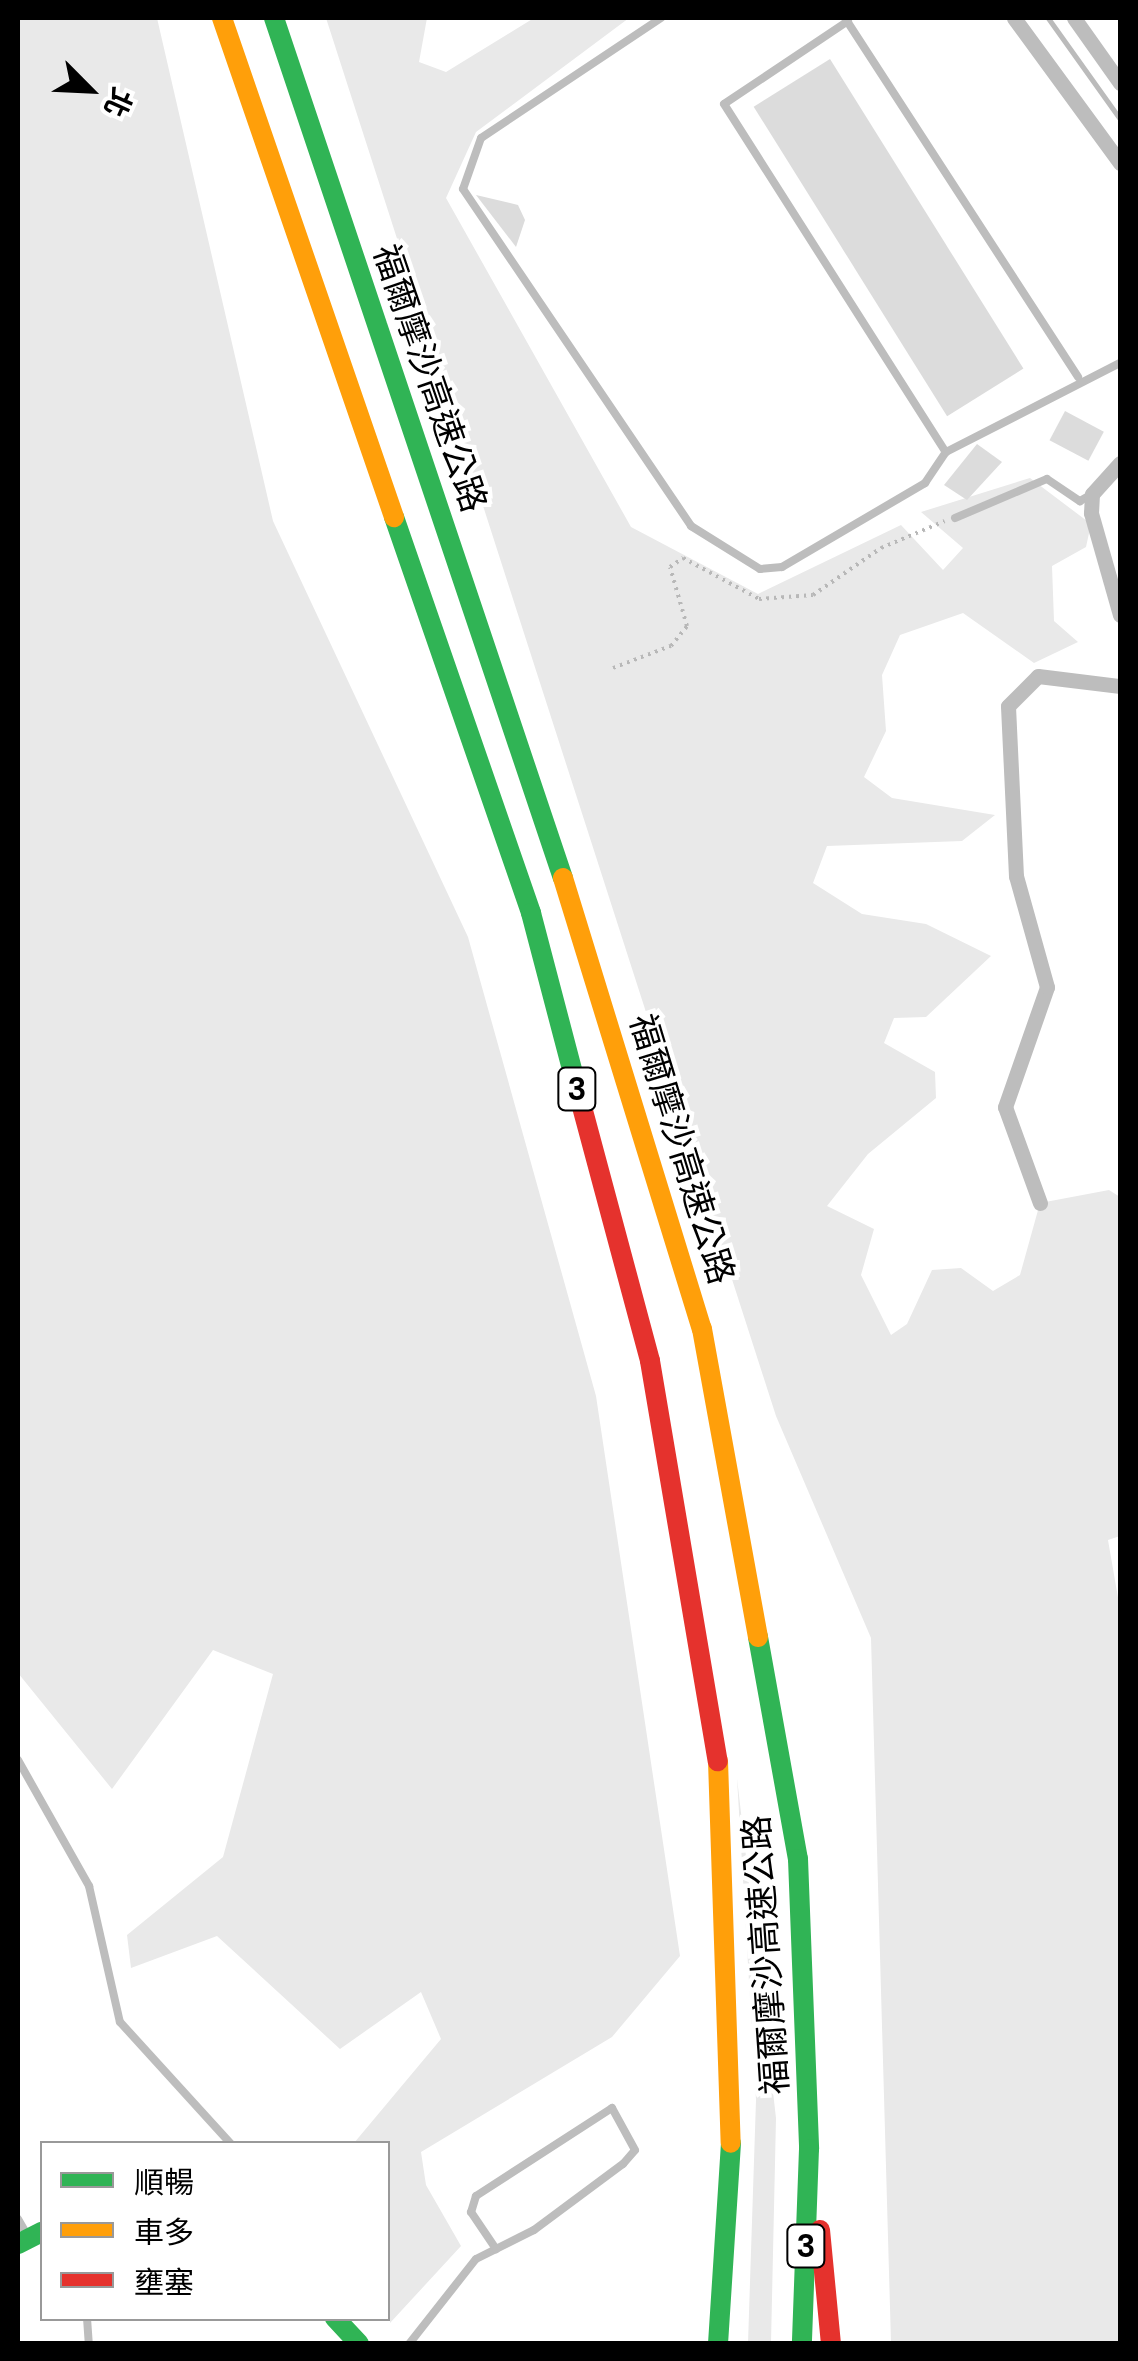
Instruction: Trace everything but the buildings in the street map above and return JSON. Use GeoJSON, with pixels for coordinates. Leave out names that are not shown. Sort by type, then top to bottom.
{"type":"FeatureCollection","features":[{"type":"Feature","properties":{"kind":"main road","name":"福爾摩沙高速公路"},"geometry":{"type":"LineString","coordinates":[[222,18],[532,913],[650,1360],[696,1599],[726,1828],[732,2203],[718,2344]]}},
{"type":"Feature","properties":{"kind":"main road","name":"福爾摩沙高速公路"},"geometry":{"type":"LineString","coordinates":[[274,18],[610,1018],[702,1329],[798,1860],[810,2149],[802,2344]]}},
{"type":"Feature","properties":{"kind":"main road"},"geometry":{"type":"LineString","coordinates":[[810,2149],[831,2344]]}},
{"type":"Feature","properties":{"kind":"main road"},"geometry":{"type":"LineString","coordinates":[[710,2344],[732,2203]]}},
{"type":"Feature","properties":{"kind":"main road"},"geometry":{"type":"LineString","coordinates":[[338,2321],[359,2344]]}},
{"type":"Feature","properties":{"kind":"street"},"geometry":{"type":"LineString","coordinates":[[1014,18],[1120,164]]}},
{"type":"Feature","properties":{"kind":"street"},"geometry":{"type":"LineString","coordinates":[[1077,19],[1120,83]]}},
{"type":"Feature","properties":{"kind":"street"},"geometry":{"type":"LineString","coordinates":[[1120,463],[1092,494],[1120,615]]}},
{"type":"Feature","properties":{"kind":"street"},"geometry":{"type":"LineString","coordinates":[[1040,1204],[1004,1107],[1046,987],[1016,876],[1008,706],[1038,676],[1120,686]]}},
{"type":"Feature","properties":{"kind":"lane"},"geometry":{"type":"LineString","coordinates":[[662,18],[481,138],[462,189],[691,526],[760,569],[843,538],[939,472],[946,452],[1078,376],[1120,363]]}},
{"type":"Feature","properties":{"kind":"lane"},"geometry":{"type":"LineString","coordinates":[[946,452],[724,104],[846,19],[1078,376]]}},
{"type":"Feature","properties":{"kind":"lane"},"geometry":{"type":"LineString","coordinates":[[954,518],[1047,480],[1080,501],[1092,494]]}},
{"type":"Feature","properties":{"kind":"lane"},"geometry":{"type":"LineString","coordinates":[[18,1760],[89,1886],[120,2022],[228,2141]]}},
{"type":"Feature","properties":{"kind":"lane"},"geometry":{"type":"LineString","coordinates":[[409,2344],[476,2259],[496,2249],[635,2150],[612,2108],[476,2196],[471,2212],[496,2249]]}},
{"type":"Feature","properties":{"kind":"path"},"geometry":{"type":"LineString","coordinates":[[613,668],[672,646],[686,626],[670,567],[682,558],[759,600],[813,595],[882,548],[954,518]]}},
{"type":"Feature","properties":{"kind":"shaded area"},"geometry":{"type":"Polygon","coordinates":[[[18,18],[157,18],[273,521],[468,937],[596,1396],[680,1956],[612,2037],[421,2152],[426,2185],[461,2246],[390,2323],[390,2141],[356,2141],[441,2039],[421,1992],[340,2049],[217,1936],[131,1968],[127,1935],[223,1857],[273,1674],[213,1650],[112,1789],[18,1673],[18,18]]]}},
{"type":"Feature","properties":{"kind":"shaded area"},"geometry":{"type":"Polygon","coordinates":[[[326,18],[427,18],[419,62],[446,72],[534,18],[629,18],[476,132],[446,198],[631,527],[758,594],[901,525],[943,570],[963,548],[921,512],[1030,478],[1091,524],[1086,547],[1052,566],[1054,621],[1078,642],[1034,663],[963,613],[900,635],[882,675],[886,731],[864,777],[892,798],[995,815],[962,841],[827,846],[813,883],[862,914],[926,924],[991,956],[926,1017],[894,1018],[884,1043],[935,1072],[936,1098],[868,1154],[827,1206],[874,1229],[861,1275],[891,1335],[907,1324],[932,1270],[961,1268],[993,1291],[1020,1275],[1040,1203],[1109,1190],[1120,1197],[1120,1536],[1108,1540],[1120,1609],[1120,2343],[891,2343],[871,1638],[776,1416],[326,18]]]}},
{"type":"Feature","properties":{"kind":"shaded area"},"geometry":{"type":"Polygon","coordinates":[[[737,1778],[776,2118],[771,2343],[748,2343],[756,2100],[737,1778]]]}},
{"type":"Feature","properties":{"kind":"waterway"},"geometry":{"type":"LineString","coordinates":[[1048,18],[1120,119]]}},
{"type":"Feature","properties":{"kind":"traffic: fast"},"geometry":{"type":"LineString","coordinates":[[274,18],[563,878]]}},
{"type":"Feature","properties":{"kind":"traffic: fast"},"geometry":{"type":"LineString","coordinates":[[394,517],[531,913],[578,1092]]}},
{"type":"Feature","properties":{"kind":"traffic: fast"},"geometry":{"type":"LineString","coordinates":[[758,1637],[798,1859],[809,2149],[802,2344]]}},
{"type":"Feature","properties":{"kind":"traffic: fast"},"geometry":{"type":"LineString","coordinates":[[718,2344],[731,2143]]}},
{"type":"Feature","properties":{"kind":"traffic: fast"},"geometry":{"type":"LineString","coordinates":[[18,2244],[40,2233]]}},
{"type":"Feature","properties":{"kind":"traffic: fast"},"geometry":{"type":"LineString","coordinates":[[338,2321],[359,2344]]}},
{"type":"Feature","properties":{"kind":"traffic: slow"},"geometry":{"type":"LineString","coordinates":[[222,18],[394,517]]}},
{"type":"Feature","properties":{"kind":"traffic: slow"},"geometry":{"type":"LineString","coordinates":[[563,878],[702,1329],[758,1637]]}},
{"type":"Feature","properties":{"kind":"traffic: slow"},"geometry":{"type":"LineString","coordinates":[[718,1761],[731,2143]]}},
{"type":"Feature","properties":{"kind":"traffic: jam"},"geometry":{"type":"LineString","coordinates":[[578,1092],[650,1361],[718,1761]]}},
{"type":"Feature","properties":{"kind":"traffic: jam"},"geometry":{"type":"LineString","coordinates":[[820,2230],[831,2344]]}}]}
